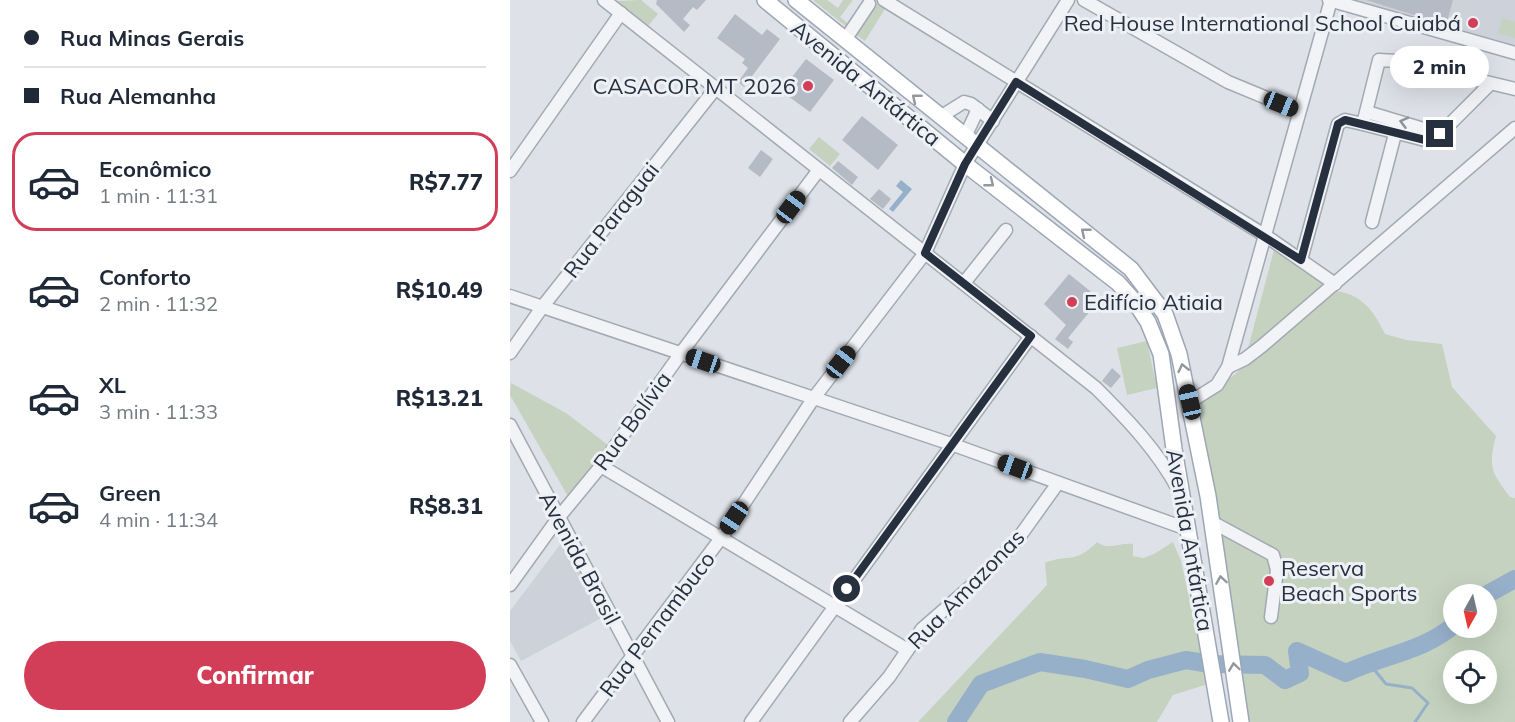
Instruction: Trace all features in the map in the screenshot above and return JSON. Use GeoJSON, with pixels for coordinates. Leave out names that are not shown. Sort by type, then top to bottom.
{"type":"FeatureCollection","features":[{"type":"Feature","properties":{"kind":"main road","name":"Avenida Antártica"},"geometry":{"type":"LineString","coordinates":[[765,0],[965,164],[1118,283],[1136,302],[1148,322],[1161,354],[1187,529],[1221,722]]}},
{"type":"Feature","properties":{"kind":"main road","name":"Avenida Antártica"},"geometry":{"type":"LineString","coordinates":[[796,0],[1131,268],[1165,314],[1174,334],[1190,402],[1212,522],[1241,722]]}},
{"type":"Feature","properties":{"kind":"main road"},"geometry":{"type":"LineString","coordinates":[[797,25],[810,11]]}},
{"type":"Feature","properties":{"kind":"main road"},"geometry":{"type":"LineString","coordinates":[[1169,410],[1190,402]]}},
{"type":"Feature","properties":{"kind":"street"},"geometry":{"type":"LineString","coordinates":[[604,0],[1096,388],[1159,457],[1182,496]]}},
{"type":"Feature","properties":{"kind":"street"},"geometry":{"type":"LineString","coordinates":[[884,0],[1266,236],[1335,284]]}},
{"type":"Feature","properties":{"kind":"street"},"geometry":{"type":"LineString","coordinates":[[971,142],[993,121],[1068,0]]}},
{"type":"Feature","properties":{"kind":"street"},"geometry":{"type":"LineString","coordinates":[[1084,0],[1228,82],[1298,111]]}},
{"type":"Feature","properties":{"kind":"street"},"geometry":{"type":"LineString","coordinates":[[1190,402],[1217,385],[1228,367],[1330,0],[1515,53]]}},
{"type":"Feature","properties":{"kind":"street"},"geometry":{"type":"LineString","coordinates":[[845,40],[869,4]]}},
{"type":"Feature","properties":{"kind":"street"},"geometry":{"type":"LineString","coordinates":[[510,171],[621,13]]}},
{"type":"Feature","properties":{"kind":"street"},"geometry":{"type":"LineString","coordinates":[[1365,118],[1379,60],[1386,58],[1515,89]]}},
{"type":"Feature","properties":{"kind":"street"},"geometry":{"type":"LineString","coordinates":[[1365,118],[1395,134],[1429,141],[1440,134],[1490,84]]}},
{"type":"Feature","properties":{"kind":"street","name":"Rua Paraguai"},"geometry":{"type":"LineString","coordinates":[[510,353],[543,306],[715,89]]}},
{"type":"Feature","properties":{"kind":"street"},"geometry":{"type":"LineString","coordinates":[[940,117],[964,102],[978,109],[993,121]]}},
{"type":"Feature","properties":{"kind":"street"},"geometry":{"type":"LineString","coordinates":[[971,142],[978,109]]}},
{"type":"Feature","properties":{"kind":"street"},"geometry":{"type":"LineString","coordinates":[[1301,260],[1338,124],[1345,120],[1365,118],[1440,134]]}},
{"type":"Feature","properties":{"kind":"street"},"geometry":{"type":"LineString","coordinates":[[1228,367],[1253,353],[1515,128]]}},
{"type":"Feature","properties":{"kind":"street"},"geometry":{"type":"LineString","coordinates":[[1372,222],[1395,134]]}},
{"type":"Feature","properties":{"kind":"street","name":"Rua Pernambuco"},"geometry":{"type":"LineString","coordinates":[[583,722],[721,538],[813,399],[925,253],[965,164],[971,142]]}},
{"type":"Feature","properties":{"kind":"street","name":"Rua Bolívia"},"geometry":{"type":"LineString","coordinates":[[510,585],[559,517],[601,466],[681,353],[818,171]]}},
{"type":"Feature","properties":{"kind":"street"},"geometry":{"type":"LineString","coordinates":[[964,283],[1006,230]]}},
{"type":"Feature","properties":{"kind":"street"},"geometry":{"type":"LineString","coordinates":[[510,296],[951,444],[1187,529]]}},
{"type":"Feature","properties":{"kind":"street"},"geometry":{"type":"LineString","coordinates":[[751,722],[1031,336]]}},
{"type":"Feature","properties":{"kind":"street","name":"Avenida Brasil"},"geometry":{"type":"LineString","coordinates":[[510,425],[668,722]]}},
{"type":"Feature","properties":{"kind":"street"},"geometry":{"type":"LineString","coordinates":[[601,466],[906,649]]}},
{"type":"Feature","properties":{"kind":"street","name":"Rua Amazonas"},"geometry":{"type":"LineString","coordinates":[[850,722],[889,677],[906,649],[922,629],[969,588],[1015,543],[1058,483]]}},
{"type":"Feature","properties":{"kind":"street"},"geometry":{"type":"LineString","coordinates":[[1212,522],[1273,555],[1277,570],[1271,617]]}},
{"type":"Feature","properties":{"kind":"street"},"geometry":{"type":"LineString","coordinates":[[510,665],[542,722]]}},
{"type":"Feature","properties":{"kind":"shaded area","name":"Red House International School Cuiabá"},"geometry":{"type":"Polygon","coordinates":[[[1348,0],[1515,0],[1515,46],[1348,0]]]}},
{"type":"Feature","properties":{"kind":"shaded area"},"geometry":{"type":"Polygon","coordinates":[[[565,538],[607,615],[521,661],[510,641],[510,611],[565,538]]]}},
{"type":"Feature","properties":{"kind":"green space"},"geometry":{"type":"Polygon","coordinates":[[[641,0],[658,14],[648,26],[616,1],[641,0]]]}},
{"type":"Feature","properties":{"kind":"green space"},"geometry":{"type":"Polygon","coordinates":[[[813,0],[827,0],[838,8],[843,0],[853,0],[840,17],[850,25],[848,28],[813,0]]]}},
{"type":"Feature","properties":{"kind":"green space"},"geometry":{"type":"Polygon","coordinates":[[[875,2],[885,9],[865,41],[855,34],[875,2]]]}},
{"type":"Feature","properties":{"kind":"green space"},"geometry":{"type":"Polygon","coordinates":[[[1503,18],[1515,22],[1515,38],[1498,33],[1503,18]]]}},
{"type":"Feature","properties":{"kind":"green space"},"geometry":{"type":"Polygon","coordinates":[[[819,137],[840,154],[830,166],[809,149],[819,137]]]}},
{"type":"Feature","properties":{"kind":"green space"},"geometry":{"type":"Polygon","coordinates":[[[1279,249],[1326,283],[1247,352],[1274,250],[1279,249]]]}},
{"type":"Feature","properties":{"kind":"green space"},"geometry":{"type":"Polygon","coordinates":[[[1334,291],[1359,299],[1371,311],[1385,334],[1406,340],[1442,344],[1452,387],[1496,436],[1492,455],[1493,469],[1510,497],[1515,498],[1515,722],[1247,722],[1218,509],[1198,405],[1334,291]]]}},
{"type":"Feature","properties":{"kind":"green space"},"geometry":{"type":"Polygon","coordinates":[[[1147,341],[1157,388],[1127,395],[1117,348],[1147,341]]]}},
{"type":"Feature","properties":{"kind":"green space"},"geometry":{"type":"Polygon","coordinates":[[[511,383],[566,413],[608,445],[570,500],[510,395],[511,383]]]}},
{"type":"Feature","properties":{"kind":"green space"},"geometry":{"type":"Polygon","coordinates":[[[1097,542],[1106,546],[1133,544],[1133,556],[1143,558],[1173,542],[1181,561],[1208,684],[1173,695],[1157,722],[918,722],[1047,585],[1045,563],[1083,554],[1097,542]]]}},
{"type":"Feature","properties":{"kind":"water"},"geometry":{"type":"Polygon","coordinates":[[[901,180],[912,189],[893,212],[889,209],[903,192],[896,186],[901,180]]]}},
{"type":"Feature","properties":{"kind":"building"},"geometry":{"type":"Polygon","coordinates":[[[657,0],[706,0],[697,10],[693,7],[683,19],[690,25],[684,32],[656,4],[657,0]]]}},
{"type":"Feature","properties":{"kind":"building"},"geometry":{"type":"Polygon","coordinates":[[[1366,0],[1453,0],[1446,25],[1366,0]]]}},
{"type":"Feature","properties":{"kind":"building"},"geometry":{"type":"Polygon","coordinates":[[[735,14],[762,35],[767,29],[780,39],[744,87],[738,82],[748,68],[742,63],[745,59],[717,38],[735,14]]]}},
{"type":"Feature","properties":{"kind":"building","name":"CASACOR MT 2026"},"geometry":{"type":"Polygon","coordinates":[[[806,59],[834,80],[810,112],[781,91],[806,59]]]}},
{"type":"Feature","properties":{"kind":"building"},"geometry":{"type":"Polygon","coordinates":[[[862,116],[898,145],[878,170],[842,140],[862,116]]]}},
{"type":"Feature","properties":{"kind":"building"},"geometry":{"type":"Polygon","coordinates":[[[761,150],[773,159],[760,177],[748,168],[761,150]]]}},
{"type":"Feature","properties":{"kind":"building"},"geometry":{"type":"Polygon","coordinates":[[[838,161],[858,177],[852,185],[832,168],[838,161]]]}},
{"type":"Feature","properties":{"kind":"building"},"geometry":{"type":"Polygon","coordinates":[[[879,189],[891,199],[883,209],[870,199],[879,189]]]}},
{"type":"Feature","properties":{"kind":"building","name":"Edifício Atiaia"},"geometry":{"type":"Polygon","coordinates":[[[1069,274],[1100,299],[1068,338],[1073,342],[1068,349],[1055,339],[1066,325],[1044,304],[1069,274]]]}},
{"type":"Feature","properties":{"kind":"building"},"geometry":{"type":"Polygon","coordinates":[[[1112,368],[1121,376],[1111,388],[1102,381],[1112,368]]]}},
{"type":"Feature","properties":{"kind":"waterway"},"geometry":{"type":"LineString","coordinates":[[1497,589],[1515,579]]}},
{"type":"Feature","properties":{"kind":"waterway"},"geometry":{"type":"LineString","coordinates":[[956,722],[981,684],[1040,662],[1128,679],[1148,670],[1186,660],[1210,664],[1265,665],[1285,680],[1300,673],[1297,651],[1346,673],[1416,647],[1443,633]]}},
{"type":"Feature","properties":{"kind":"waterway"},"geometry":{"type":"LineString","coordinates":[[1368,662],[1386,684],[1412,688],[1428,703],[1415,722]]}},
{"type":"Feature","properties":{"kind":"place","name":"Red House International School Cuiabá"},"geometry":{"type":"Point","coordinates":[1473,23]}},
{"type":"Feature","properties":{"kind":"place","name":"CASACOR MT 2026"},"geometry":{"type":"Point","coordinates":[808,86]}},
{"type":"Feature","properties":{"kind":"place","name":"Edifício Atiaia"},"geometry":{"type":"Point","coordinates":[1072,302]}},
{"type":"Feature","properties":{"kind":"place","name":"Reserva Beach Sports"},"geometry":{"type":"Point","coordinates":[1269,581]}},
{"type":"Feature","properties":{"kind":"route"},"geometry":{"type":"LineString","coordinates":[[847,589],[1031,336],[925,253],[965,164],[1016,82],[1266,236],[1301,260],[1338,124],[1345,120],[1429,141],[1440,134]]}}]}
